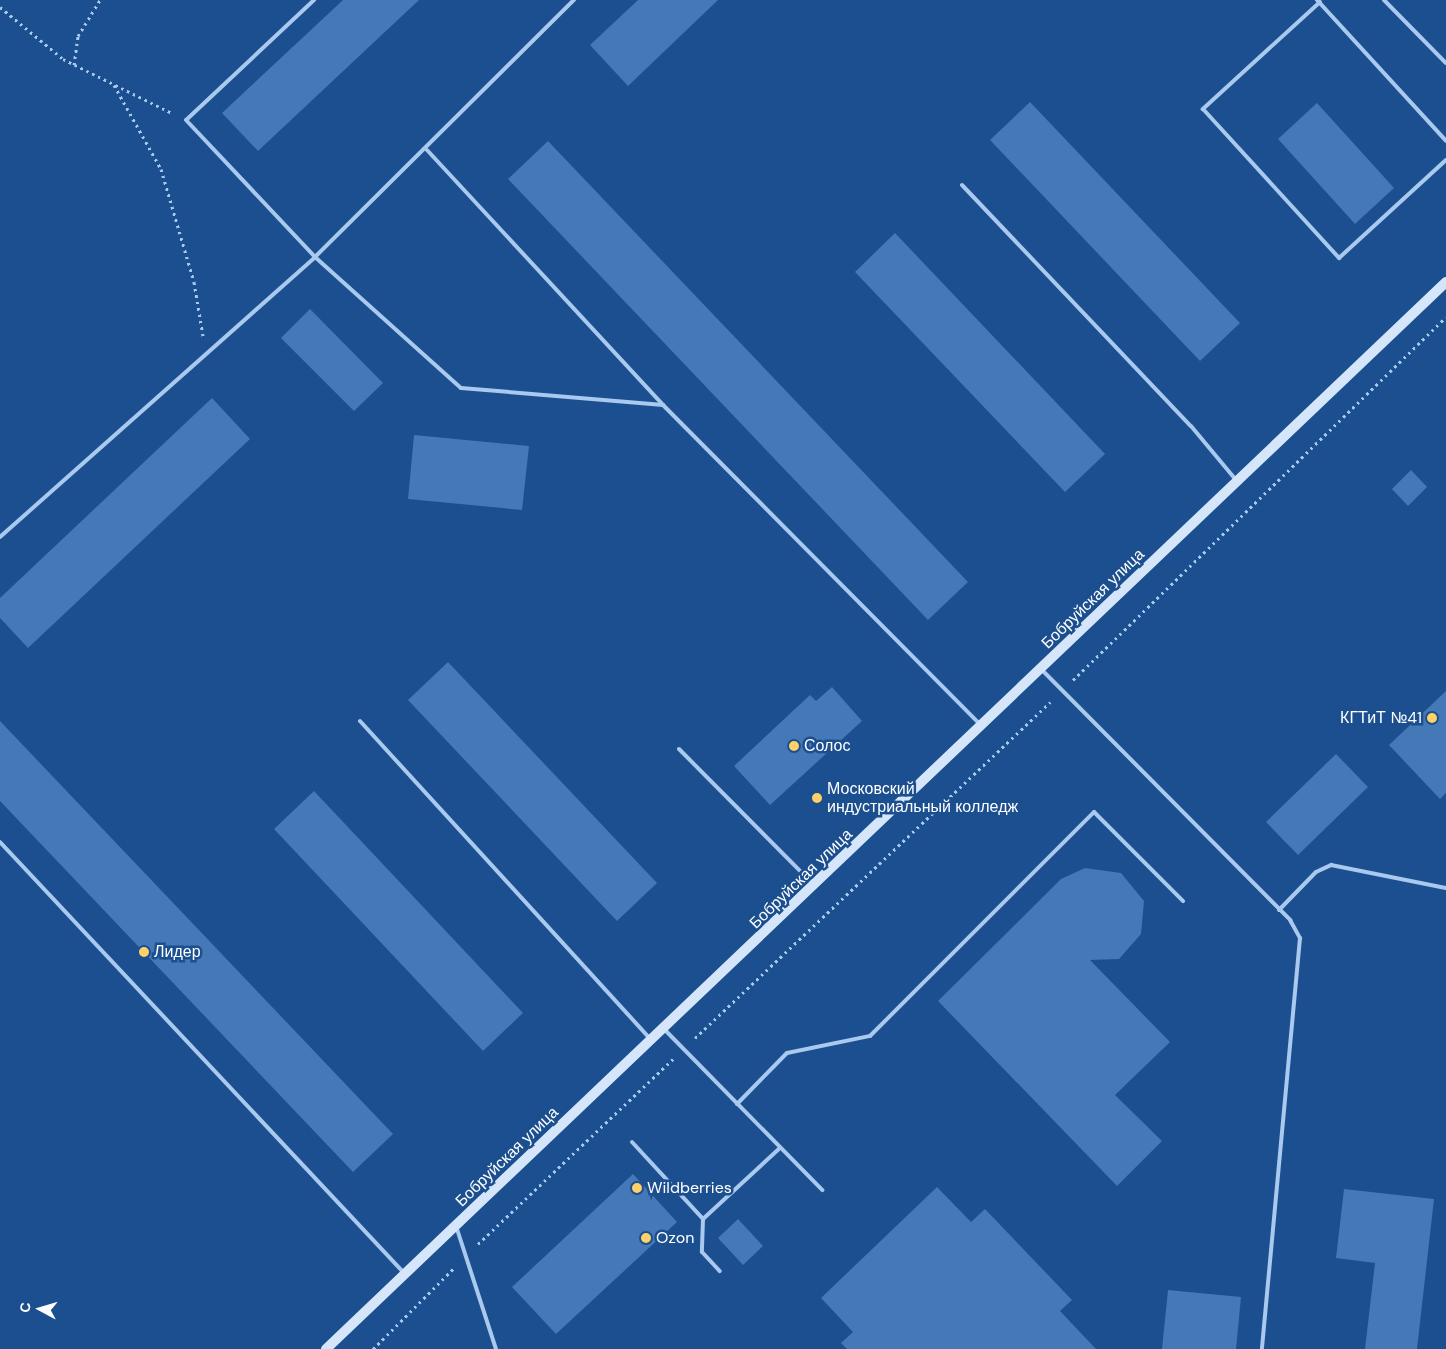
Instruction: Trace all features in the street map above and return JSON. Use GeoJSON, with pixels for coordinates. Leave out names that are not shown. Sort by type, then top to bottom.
{"type":"FeatureCollection","features":[{"type":"Feature","properties":{"kind":"street","name":"Бобруйская улица"},"geometry":{"type":"LineString","coordinates":[[326,1349],[815,886],[1236,480],[1446,282]]}},
{"type":"Feature","properties":{"kind":"lane"},"geometry":{"type":"LineString","coordinates":[[314,0],[186,120],[315,257],[461,388],[663,405]]}},
{"type":"Feature","properties":{"kind":"lane"},"geometry":{"type":"LineString","coordinates":[[0,538],[315,257],[427,150],[574,0]]}},
{"type":"Feature","properties":{"kind":"lane"},"geometry":{"type":"LineString","coordinates":[[1384,0],[1446,63]]}},
{"type":"Feature","properties":{"kind":"lane"},"geometry":{"type":"LineString","coordinates":[[1446,141],[1318,1],[1203,109],[1339,258],[1446,160]]}},
{"type":"Feature","properties":{"kind":"lane"},"geometry":{"type":"LineString","coordinates":[[427,150],[663,405],[982,726]]}},
{"type":"Feature","properties":{"kind":"lane"},"geometry":{"type":"LineString","coordinates":[[962,185],[1191,426],[1236,480]]}},
{"type":"Feature","properties":{"kind":"lane"},"geometry":{"type":"LineString","coordinates":[[1042,669],[1279,910],[1300,938],[1301,957],[1262,1349]]}},
{"type":"Feature","properties":{"kind":"lane"},"geometry":{"type":"LineString","coordinates":[[360,721],[652,1040]]}},
{"type":"Feature","properties":{"kind":"lane"},"geometry":{"type":"LineString","coordinates":[[680,749],[815,886]]}},
{"type":"Feature","properties":{"kind":"lane"},"geometry":{"type":"LineString","coordinates":[[737,1104],[787,1053],[870,1036],[1094,812],[1183,901]]}},
{"type":"Feature","properties":{"kind":"lane"},"geometry":{"type":"LineString","coordinates":[[0,842],[405,1274]]}},
{"type":"Feature","properties":{"kind":"lane"},"geometry":{"type":"LineString","coordinates":[[1279,910],[1316,872],[1331,865],[1446,888]]}},
{"type":"Feature","properties":{"kind":"lane"},"geometry":{"type":"LineString","coordinates":[[664,1029],[822,1190]]}},
{"type":"Feature","properties":{"kind":"lane"},"geometry":{"type":"LineString","coordinates":[[632,1142],[703,1219],[702,1252],[720,1271]]}},
{"type":"Feature","properties":{"kind":"lane"},"geometry":{"type":"LineString","coordinates":[[703,1219],[780,1148]]}},
{"type":"Feature","properties":{"kind":"lane"},"geometry":{"type":"LineString","coordinates":[[456,1226],[496,1349]]}},
{"type":"Feature","properties":{"kind":"path"},"geometry":{"type":"LineString","coordinates":[[74,64],[78,36],[100,0]]}},
{"type":"Feature","properties":{"kind":"path"},"geometry":{"type":"LineString","coordinates":[[0,7],[74,64],[186,120]]}},
{"type":"Feature","properties":{"kind":"path"},"geometry":{"type":"LineString","coordinates":[[114,84],[161,169],[194,282],[206,354]]}},
{"type":"Feature","properties":{"kind":"path"},"geometry":{"type":"LineString","coordinates":[[373,1349],[465,1256],[1062,690],[1446,318]]}},
{"type":"Feature","properties":{"kind":"building"},"geometry":{"type":"Polygon","coordinates":[[[343,0],[419,0],[258,151],[222,113],[343,0]]]}},
{"type":"Feature","properties":{"kind":"building"},"geometry":{"type":"Polygon","coordinates":[[[638,0],[718,0],[628,86],[590,45],[638,0]]]}},
{"type":"Feature","properties":{"kind":"building"},"geometry":{"type":"Polygon","coordinates":[[[1030,102],[1240,323],[1200,361],[990,140],[1030,102]]]}},
{"type":"Feature","properties":{"kind":"building"},"geometry":{"type":"Polygon","coordinates":[[[1317,103],[1394,188],[1355,224],[1278,139],[1317,103]]]}},
{"type":"Feature","properties":{"kind":"building"},"geometry":{"type":"Polygon","coordinates":[[[548,141],[968,582],[928,620],[508,179],[548,141]]]}},
{"type":"Feature","properties":{"kind":"building"},"geometry":{"type":"Polygon","coordinates":[[[895,233],[1105,454],[1065,492],[855,272],[895,233]]]}},
{"type":"Feature","properties":{"kind":"building"},"geometry":{"type":"Polygon","coordinates":[[[310,309],[383,383],[354,411],[281,338],[310,309]]]}},
{"type":"Feature","properties":{"kind":"building"},"geometry":{"type":"Polygon","coordinates":[[[212,398],[250,439],[28,648],[0,618],[0,598],[212,398]]]}},
{"type":"Feature","properties":{"kind":"building"},"geometry":{"type":"Polygon","coordinates":[[[414,435],[529,446],[522,510],[408,499],[414,435]]]}},
{"type":"Feature","properties":{"kind":"building"},"geometry":{"type":"Polygon","coordinates":[[[1411,470],[1427,487],[1408,506],[1392,489],[1411,470]]]}},
{"type":"Feature","properties":{"kind":"building"},"geometry":{"type":"Polygon","coordinates":[[[448,662],[657,883],[617,921],[408,700],[448,662]]]}},
{"type":"Feature","properties":{"kind":"building","name":"Солос"},"geometry":{"type":"Polygon","coordinates":[[[832,687],[862,721],[770,805],[734,766],[810,695],[816,701],[832,687]]]}},
{"type":"Feature","properties":{"kind":"building","name":"КГТиТ №41"},"geometry":{"type":"Polygon","coordinates":[[[1446,691],[1446,793],[1440,799],[1389,745],[1446,691]]]}},
{"type":"Feature","properties":{"kind":"building"},"geometry":{"type":"Polygon","coordinates":[[[0,721],[393,1134],[353,1172],[0,801],[0,721]]]}},
{"type":"Feature","properties":{"kind":"building"},"geometry":{"type":"Polygon","coordinates":[[[1336,754],[1368,787],[1298,855],[1266,822],[1336,754]]]}},
{"type":"Feature","properties":{"kind":"building"},"geometry":{"type":"Polygon","coordinates":[[[314,791],[523,1013],[483,1051],[274,829],[314,791]]]}},
{"type":"Feature","properties":{"kind":"building"},"geometry":{"type":"Polygon","coordinates":[[[1085,868],[1121,873],[1144,901],[1141,934],[1119,959],[1090,960],[1170,1042],[1115,1095],[1162,1141],[1117,1186],[938,1001],[1061,879],[1085,868]]]}},
{"type":"Feature","properties":{"kind":"building"},"geometry":{"type":"Polygon","coordinates":[[[633,1174],[677,1222],[556,1334],[512,1287],[633,1174]]]}},
{"type":"Feature","properties":{"kind":"building"},"geometry":{"type":"Polygon","coordinates":[[[937,1187],[971,1222],[985,1209],[1072,1300],[1060,1311],[1096,1349],[847,1349],[841,1343],[853,1332],[821,1298],[937,1187]]]}},
{"type":"Feature","properties":{"kind":"building"},"geometry":{"type":"Polygon","coordinates":[[[1344,1189],[1434,1199],[1417,1349],[1365,1349],[1375,1263],[1336,1258],[1344,1189]]]}},
{"type":"Feature","properties":{"kind":"building"},"geometry":{"type":"Polygon","coordinates":[[[738,1219],[763,1246],[743,1265],[718,1238],[738,1219]]]}},
{"type":"Feature","properties":{"kind":"building"},"geometry":{"type":"Polygon","coordinates":[[[1168,1290],[1241,1297],[1236,1349],[1162,1349],[1168,1290]]]}},
{"type":"Feature","properties":{"kind":"place","name":"КГТиТ №41"},"geometry":{"type":"Point","coordinates":[1432,718]}},
{"type":"Feature","properties":{"kind":"place","name":"Солос"},"geometry":{"type":"Point","coordinates":[794,746]}},
{"type":"Feature","properties":{"kind":"place","name":"Московский индустриальный колледж"},"geometry":{"type":"Point","coordinates":[817,798]}},
{"type":"Feature","properties":{"kind":"place","name":"Лидер"},"geometry":{"type":"Point","coordinates":[144,952]}},
{"type":"Feature","properties":{"kind":"place","name":"Wildberries"},"geometry":{"type":"Point","coordinates":[637,1188]}},
{"type":"Feature","properties":{"kind":"place","name":"Ozon"},"geometry":{"type":"Point","coordinates":[646,1238]}}]}
